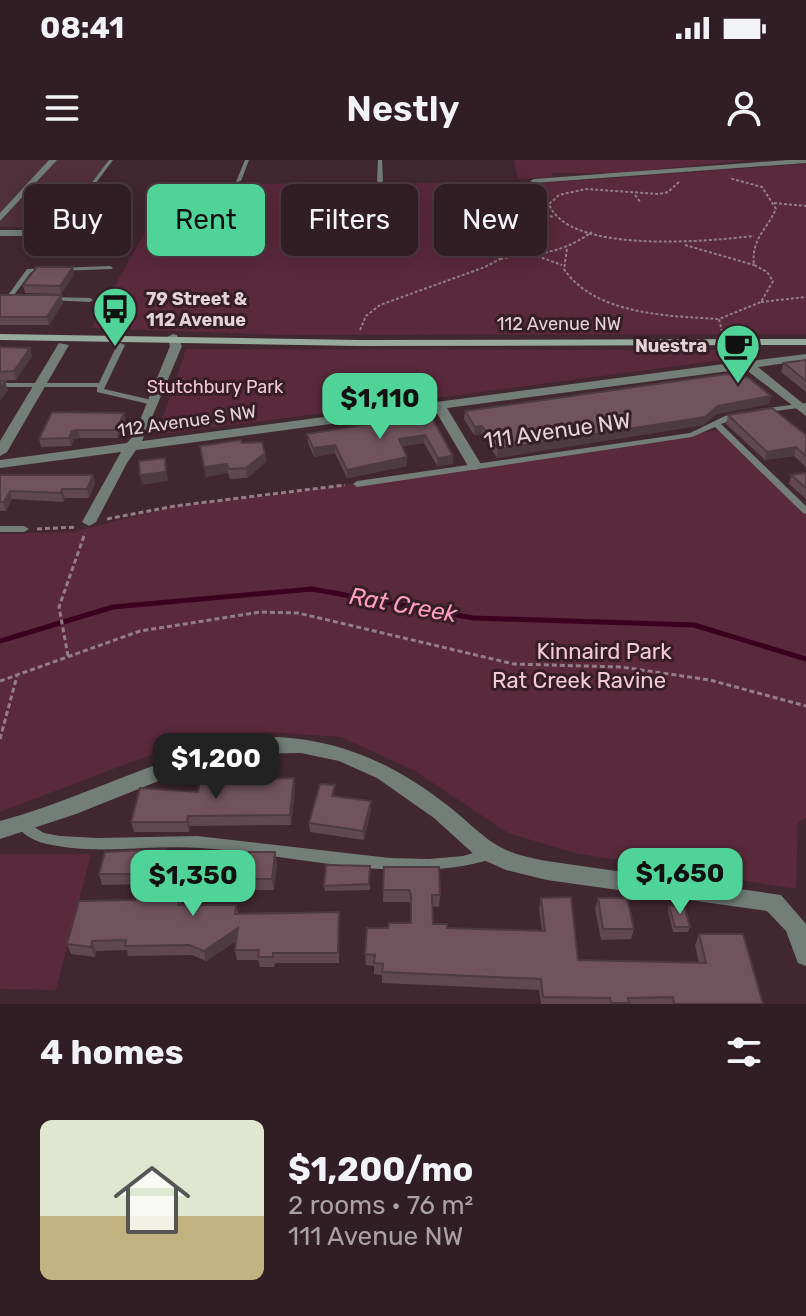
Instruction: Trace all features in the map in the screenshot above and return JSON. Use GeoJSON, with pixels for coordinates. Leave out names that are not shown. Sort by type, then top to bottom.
{"type":"FeatureCollection","features":[{"type":"Feature","properties":{"kind":"main road","name":"112 Avenue NW"},"geometry":{"type":"LineString","coordinates":[[0,337],[175,341],[726,338],[806,342]]}},
{"type":"Feature","properties":{"kind":"main road","name":"112 Avenue NW"},"geometry":{"type":"LineString","coordinates":[[0,345],[121,345],[175,341]]}},
{"type":"Feature","properties":{"kind":"street"},"geometry":{"type":"LineString","coordinates":[[0,218],[53,160]]}},
{"type":"Feature","properties":{"kind":"street"},"geometry":{"type":"LineString","coordinates":[[534,181],[806,161]]}},
{"type":"Feature","properties":{"kind":"street"},"geometry":{"type":"LineString","coordinates":[[0,233],[24,233]]}},
{"type":"Feature","properties":{"kind":"street"},"geometry":{"type":"LineString","coordinates":[[726,338],[748,365],[803,408]]}},
{"type":"Feature","properties":{"kind":"street"},"geometry":{"type":"LineString","coordinates":[[89,522],[130,447],[140,435],[175,341]]}},
{"type":"Feature","properties":{"kind":"street"},"geometry":{"type":"LineString","coordinates":[[0,452],[63,345]]}},
{"type":"Feature","properties":{"kind":"street","name":"112 Avenue S NW"},"geometry":{"type":"LineString","coordinates":[[0,464],[806,357]]}},
{"type":"Feature","properties":{"kind":"street"},"geometry":{"type":"LineString","coordinates":[[439,406],[475,466]]}},
{"type":"Feature","properties":{"kind":"street"},"geometry":{"type":"LineString","coordinates":[[0,830],[23,825],[225,749],[275,744],[328,747],[376,769],[439,811],[490,854],[549,873],[773,902],[795,925],[806,955]]}},
{"type":"Feature","properties":{"kind":"lane"},"geometry":{"type":"LineString","coordinates":[[93,184],[111,160]]}},
{"type":"Feature","properties":{"kind":"lane"},"geometry":{"type":"LineString","coordinates":[[239,179],[247,160]]}},
{"type":"Feature","properties":{"kind":"lane"},"geometry":{"type":"LineString","coordinates":[[380,160],[380,181]]}},
{"type":"Feature","properties":{"kind":"lane"},"geometry":{"type":"LineString","coordinates":[[4,298],[29,270],[110,268]]}},
{"type":"Feature","properties":{"kind":"lane"},"geometry":{"type":"LineString","coordinates":[[4,298],[21,298]]}},
{"type":"Feature","properties":{"kind":"lane"},"geometry":{"type":"LineString","coordinates":[[45,299],[90,300]]}},
{"type":"Feature","properties":{"kind":"lane"},"geometry":{"type":"LineString","coordinates":[[121,345],[100,390],[153,403]]}},
{"type":"Feature","properties":{"kind":"lane"},"geometry":{"type":"LineString","coordinates":[[0,385],[102,385]]}},
{"type":"Feature","properties":{"kind":"lane","name":"111 Avenue NW"},"geometry":{"type":"LineString","coordinates":[[357,484],[692,435],[717,424],[720,419],[803,408]]}},
{"type":"Feature","properties":{"kind":"lane"},"geometry":{"type":"LineString","coordinates":[[717,424],[806,511]]}},
{"type":"Feature","properties":{"kind":"lane"},"geometry":{"type":"LineString","coordinates":[[0,529],[24,529]]}},
{"type":"Feature","properties":{"kind":"lane"},"geometry":{"type":"LineString","coordinates":[[23,825],[42,838],[120,843],[196,842],[416,864],[475,861],[490,854]]}},
{"type":"Feature","properties":{"kind":"path"},"geometry":{"type":"LineString","coordinates":[[677,243],[754,236],[772,220],[774,203],[762,187],[725,178]]}},
{"type":"Feature","properties":{"kind":"path"},"geometry":{"type":"LineString","coordinates":[[554,217],[549,204],[560,195],[580,190],[635,195],[668,192],[685,179]]}},
{"type":"Feature","properties":{"kind":"path"},"geometry":{"type":"LineString","coordinates":[[635,195],[641,203]]}},
{"type":"Feature","properties":{"kind":"path"},"geometry":{"type":"LineString","coordinates":[[774,203],[806,206]]}},
{"type":"Feature","properties":{"kind":"path"},"geometry":{"type":"LineString","coordinates":[[547,216],[592,232],[677,243],[719,252],[754,265],[767,272],[773,281],[761,302]]}},
{"type":"Feature","properties":{"kind":"path"},"geometry":{"type":"LineString","coordinates":[[521,227],[533,232],[512,231],[521,227]]}},
{"type":"Feature","properties":{"kind":"path"},"geometry":{"type":"LineString","coordinates":[[547,252],[569,246],[592,232]]}},
{"type":"Feature","properties":{"kind":"path"},"geometry":{"type":"LineString","coordinates":[[754,236],[754,265]]}},
{"type":"Feature","properties":{"kind":"path"},"geometry":{"type":"LineString","coordinates":[[569,246],[562,265],[567,276],[583,290],[629,309],[719,319],[761,302],[806,297]]}},
{"type":"Feature","properties":{"kind":"path"},"geometry":{"type":"LineString","coordinates":[[360,339],[361,324],[389,299],[463,277],[500,259],[518,256]]}},
{"type":"Feature","properties":{"kind":"path"},"geometry":{"type":"LineString","coordinates":[[537,256],[562,265]]}},
{"type":"Feature","properties":{"kind":"path"},"geometry":{"type":"LineString","coordinates":[[767,272],[773,271]]}},
{"type":"Feature","properties":{"kind":"path"},"geometry":{"type":"LineString","coordinates":[[719,319],[726,338]]}},
{"type":"Feature","properties":{"kind":"path"},"geometry":{"type":"LineString","coordinates":[[175,506],[357,484]]}},
{"type":"Feature","properties":{"kind":"path"},"geometry":{"type":"LineString","coordinates":[[68,657],[59,607],[89,522]]}},
{"type":"Feature","properties":{"kind":"path"},"geometry":{"type":"LineString","coordinates":[[0,681],[140,631],[260,612],[298,613],[514,664],[621,667],[710,680],[806,706]]}},
{"type":"Feature","properties":{"kind":"path"},"geometry":{"type":"LineString","coordinates":[[0,739],[17,676]]}},
{"type":"Feature","properties":{"kind":"shaded area"},"geometry":{"type":"Polygon","coordinates":[[[0,160],[109,160],[91,184],[24,184],[24,227],[0,227],[0,160]]]}},
{"type":"Feature","properties":{"kind":"green space"},"geometry":{"type":"Polygon","coordinates":[[[514,160],[749,160],[620,173],[552,173],[553,177],[518,179],[514,160]]]}},
{"type":"Feature","properties":{"kind":"green space"},"geometry":{"type":"Polygon","coordinates":[[[806,164],[806,334],[283,335],[91,328],[147,228],[147,256],[265,256],[265,184],[172,184],[544,183],[806,164]]]}},
{"type":"Feature","properties":{"kind":"green space","name":"Stutchbury Park"},"geometry":{"type":"Polygon","coordinates":[[[186,349],[720,350],[730,359],[157,435],[186,349]]]}},
{"type":"Feature","properties":{"kind":"green space","name":"Kinnaird Park"},"geometry":{"type":"Polygon","coordinates":[[[722,430],[806,511],[806,818],[798,822],[796,889],[575,853],[508,833],[415,771],[341,737],[269,732],[192,739],[0,812],[0,534],[73,532],[175,506],[288,493],[722,430]]]}},
{"type":"Feature","properties":{"kind":"green space"},"geometry":{"type":"Polygon","coordinates":[[[0,854],[91,854],[56,990],[0,989],[0,854]]]}},
{"type":"Feature","properties":{"kind":"building"},"geometry":{"type":"Polygon","coordinates":[[[37,267],[73,267],[60,286],[23,285],[37,267]]]}},
{"type":"Feature","properties":{"kind":"building"},"geometry":{"type":"Polygon","coordinates":[[[0,295],[61,295],[47,317],[0,317],[0,295]]]}},
{"type":"Feature","properties":{"kind":"building"},"geometry":{"type":"Polygon","coordinates":[[[0,347],[30,348],[14,371],[0,372],[0,347]]]}},
{"type":"Feature","properties":{"kind":"building"},"geometry":{"type":"Polygon","coordinates":[[[806,360],[806,381],[784,363],[806,360]]]}},
{"type":"Feature","properties":{"kind":"building"},"geometry":{"type":"Polygon","coordinates":[[[727,374],[749,378],[771,396],[718,406],[705,417],[498,449],[482,426],[475,427],[465,411],[727,374]]]}},
{"type":"Feature","properties":{"kind":"building"},"geometry":{"type":"Polygon","coordinates":[[[772,408],[806,435],[806,456],[796,447],[767,452],[728,415],[772,408]]]}},
{"type":"Feature","properties":{"kind":"building"},"geometry":{"type":"Polygon","coordinates":[[[52,412],[124,413],[117,430],[78,430],[72,431],[69,438],[39,439],[52,412]]]}},
{"type":"Feature","properties":{"kind":"building"},"geometry":{"type":"Polygon","coordinates":[[[430,414],[453,456],[438,458],[425,435],[399,439],[407,457],[347,470],[335,445],[313,448],[307,434],[430,414]]]}},
{"type":"Feature","properties":{"kind":"building"},"geometry":{"type":"Polygon","coordinates":[[[241,440],[242,443],[262,442],[265,453],[246,468],[229,469],[227,464],[204,467],[200,446],[241,440]]]}},
{"type":"Feature","properties":{"kind":"building"},"geometry":{"type":"Polygon","coordinates":[[[165,458],[166,472],[140,475],[139,461],[165,458]]]}},
{"type":"Feature","properties":{"kind":"building"},"geometry":{"type":"Polygon","coordinates":[[[806,473],[806,488],[791,475],[806,473]]]}},
{"type":"Feature","properties":{"kind":"building"},"geometry":{"type":"Polygon","coordinates":[[[0,475],[93,475],[87,489],[62,489],[61,493],[10,491],[4,502],[0,502],[0,475]]]}},
{"type":"Feature","properties":{"kind":"building"},"geometry":{"type":"Polygon","coordinates":[[[294,778],[290,815],[188,816],[187,822],[131,822],[140,788],[198,792],[200,781],[294,778]]]}},
{"type":"Feature","properties":{"kind":"building"},"geometry":{"type":"Polygon","coordinates":[[[320,784],[335,785],[332,796],[371,801],[363,831],[309,823],[320,784]]]}},
{"type":"Feature","properties":{"kind":"building"},"geometry":{"type":"Polygon","coordinates":[[[166,849],[153,896],[179,896],[178,905],[236,905],[235,914],[339,912],[338,953],[273,953],[273,957],[258,957],[259,950],[235,950],[238,928],[204,951],[189,945],[125,946],[126,940],[92,941],[91,947],[67,944],[79,901],[135,900],[141,874],[99,874],[105,852],[166,849]]]}},
{"type":"Feature","properties":{"kind":"building"},"geometry":{"type":"Polygon","coordinates":[[[249,852],[275,852],[272,879],[245,879],[249,852]]]}},
{"type":"Feature","properties":{"kind":"building"},"geometry":{"type":"Polygon","coordinates":[[[196,855],[221,855],[217,878],[192,878],[196,855]]]}},
{"type":"Feature","properties":{"kind":"building"},"geometry":{"type":"Polygon","coordinates":[[[326,865],[370,866],[369,884],[324,886],[326,865]]]}},
{"type":"Feature","properties":{"kind":"building"},"geometry":{"type":"Polygon","coordinates":[[[384,867],[439,867],[440,895],[432,895],[433,924],[447,924],[447,928],[545,931],[541,898],[571,897],[578,960],[706,963],[699,934],[743,934],[763,1004],[674,1004],[673,997],[628,998],[629,1003],[611,1003],[610,998],[543,997],[541,979],[382,972],[383,964],[374,963],[375,955],[365,954],[367,928],[388,928],[389,923],[411,923],[409,890],[383,890],[384,867]]]}},
{"type":"Feature","properties":{"kind":"building"},"geometry":{"type":"Polygon","coordinates":[[[598,898],[627,898],[634,929],[603,929],[598,898]]]}},
{"type":"Feature","properties":{"kind":"building"},"geometry":{"type":"Polygon","coordinates":[[[684,905],[690,927],[675,927],[669,906],[684,905]]]}},
{"type":"Feature","properties":{"kind":"waterway","name":"Rat Creek"},"geometry":{"type":"LineString","coordinates":[[0,641],[113,607],[312,589],[473,618],[694,625],[806,659]]}},
{"type":"Feature","properties":{"kind":"place","name":"79 Street & 112 Avenue"},"geometry":{"type":"Point","coordinates":[115,348]}},
{"type":"Feature","properties":{"kind":"place","name":"Nuestra"},"geometry":{"type":"Point","coordinates":[738,385]}},
{"type":"Feature","properties":{"kind":"park label","name":"Rat Creek Ravine"},"geometry":{"type":"Point","coordinates":[579,680]}}]}
